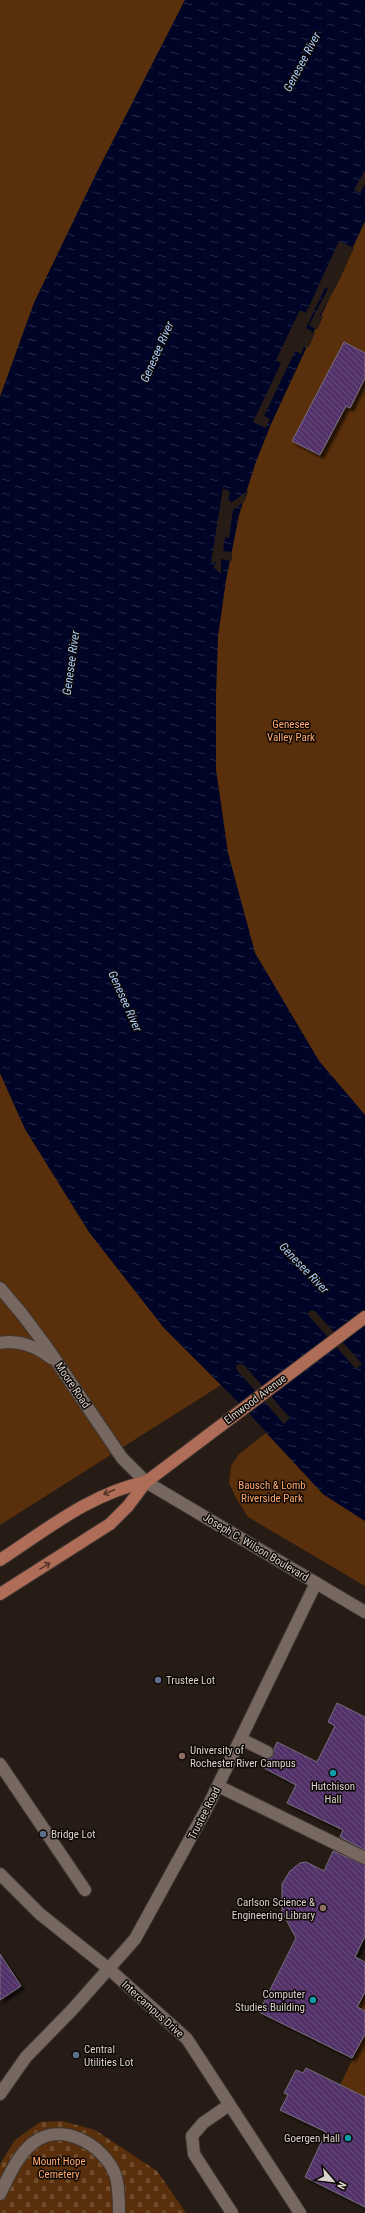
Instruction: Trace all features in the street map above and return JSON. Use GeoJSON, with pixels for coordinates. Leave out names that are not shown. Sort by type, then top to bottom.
{"type":"FeatureCollection","features":[{"type":"Feature","properties":{"kind":"main road","name":"Elmwood Avenue"},"geometry":{"type":"LineString","coordinates":[[0,1594],[100,1531],[128,1506],[146,1482],[365,1317]]}},
{"type":"Feature","properties":{"kind":"main road","name":"Elmwood Avenue"},"geometry":{"type":"LineString","coordinates":[[0,1560],[102,1495],[126,1486],[146,1482]]}},
{"type":"Feature","properties":{"kind":"street","name":"Moore Road"},"geometry":{"type":"LineString","coordinates":[[0,1288],[22,1314],[58,1363],[122,1458],[146,1482]]}},
{"type":"Feature","properties":{"kind":"street"},"geometry":{"type":"LineString","coordinates":[[0,1343],[16,1342],[31,1347],[58,1363]]}},
{"type":"Feature","properties":{"kind":"street","name":"Joseph C. Wilson Boulevard"},"geometry":{"type":"LineString","coordinates":[[146,1482],[365,1612]]}},
{"type":"Feature","properties":{"kind":"street","name":"Trustee Road"},"geometry":{"type":"LineString","coordinates":[[0,2094],[26,2057],[72,2010],[135,1939],[178,1864],[218,1786],[316,1583]]}},
{"type":"Feature","properties":{"kind":"street"},"geometry":{"type":"LineString","coordinates":[[241,1739],[266,1752]]}},
{"type":"Feature","properties":{"kind":"street"},"geometry":{"type":"LineString","coordinates":[[0,1764],[80,1885],[85,1890]]}},
{"type":"Feature","properties":{"kind":"street"},"geometry":{"type":"LineString","coordinates":[[218,1786],[365,1858]]}},
{"type":"Feature","properties":{"kind":"street","name":"Intercampus Drive"},"geometry":{"type":"LineString","coordinates":[[0,1874],[40,1914],[109,1969],[186,2039],[300,2213]]}},
{"type":"Feature","properties":{"kind":"street"},"geometry":{"type":"LineString","coordinates":[[229,2105],[203,2123],[192,2136],[194,2154],[232,2213]]}},
{"type":"Feature","properties":{"kind":"street"},"geometry":{"type":"LineString","coordinates":[[0,2194],[11,2170],[33,2143],[44,2136],[55,2134],[77,2137],[92,2145],[106,2158],[115,2174],[119,2213]]}},
{"type":"Feature","properties":{"kind":"green space"},"geometry":{"type":"Polygon","coordinates":[[[0,0],[185,0],[98,170],[34,303],[0,397],[0,0]]]}},
{"type":"Feature","properties":{"kind":"green space","name":"Genesee Valley Park"},"geometry":{"type":"Polygon","coordinates":[[[365,221],[365,1115],[319,1061],[255,953],[228,853],[216,770],[216,694],[218,636],[226,580],[239,515],[255,464],[271,424],[365,221]]]}},
{"type":"Feature","properties":{"kind":"green space"},"geometry":{"type":"Polygon","coordinates":[[[0,1073],[25,1129],[89,1232],[164,1328],[221,1385],[0,1525],[0,1073]]]}},
{"type":"Feature","properties":{"kind":"green space","name":"Bausch & Lomb Riverside Park"},"geometry":{"type":"Polygon","coordinates":[[[266,1433],[323,1494],[365,1521],[365,1586],[248,1517],[236,1498],[229,1483],[231,1466],[239,1454],[266,1433]]]}},
{"type":"Feature","properties":{"kind":"green space"},"geometry":{"type":"Polygon","coordinates":[[[365,1992],[365,2011],[357,2007],[365,1992]]]}},
{"type":"Feature","properties":{"kind":"green space"},"geometry":{"type":"Polygon","coordinates":[[[365,2034],[365,2097],[340,2085],[365,2034]]]}},
{"type":"Feature","properties":{"kind":"green space","name":"Mount Hope Cemetery"},"geometry":{"type":"Polygon","coordinates":[[[62,2121],[95,2130],[157,2171],[186,2213],[0,2213],[0,2164],[15,2140],[40,2122],[62,2121]]]}},
{"type":"Feature","properties":{"kind":"water","name":"Genesee River"},"geometry":{"type":"Polygon","coordinates":[[[185,0],[365,0],[365,221],[271,424],[255,464],[239,515],[226,580],[218,636],[216,770],[228,853],[255,953],[319,1061],[365,1115],[365,1521],[323,1494],[244,1408],[164,1328],[89,1232],[25,1129],[0,1073],[0,397],[34,303],[98,170],[185,0]],[[312,1310],[308,1312],[309,1316],[356,1369],[362,1364],[315,1311],[312,1310]],[[240,1364],[236,1366],[237,1370],[284,1424],[290,1418],[244,1365],[240,1364]]]}},
{"type":"Feature","properties":{"kind":"pier"},"geometry":{"type":"Polygon","coordinates":[[[365,170],[365,184],[360,193],[354,190],[365,170]]]}},
{"type":"Feature","properties":{"kind":"pier"},"geometry":{"type":"Polygon","coordinates":[[[339,241],[354,248],[338,283],[320,315],[323,317],[317,330],[309,325],[328,289],[325,288],[306,328],[312,331],[311,333],[315,333],[309,347],[304,347],[301,354],[295,351],[264,416],[270,419],[266,428],[253,422],[281,363],[276,360],[300,310],[306,313],[339,241]]]}},
{"type":"Feature","properties":{"kind":"pier"},"geometry":{"type":"Polygon","coordinates":[[[223,488],[230,492],[228,500],[231,501],[231,503],[249,490],[245,501],[233,510],[229,538],[225,537],[223,551],[232,552],[232,561],[221,559],[221,574],[213,567],[217,563],[211,562],[223,488]]]}},
{"type":"Feature","properties":{"kind":"building"},"geometry":{"type":"Polygon","coordinates":[[[344,342],[365,353],[365,378],[350,408],[346,406],[320,455],[292,441],[344,342]]]}},
{"type":"Feature","properties":{"kind":"building","name":"Hutchison Hall"},"geometry":{"type":"Polygon","coordinates":[[[337,1703],[365,1717],[365,1850],[340,1837],[343,1830],[287,1803],[296,1785],[264,1768],[268,1759],[273,1756],[277,1742],[317,1762],[335,1726],[328,1722],[337,1703]]]}},
{"type":"Feature","properties":{"kind":"building"},"geometry":{"type":"Polygon","coordinates":[[[333,1851],[365,1865],[365,1936],[355,1957],[365,1962],[365,1992],[357,2007],[365,2011],[365,2034],[352,2058],[259,2012],[296,1938],[282,1912],[282,1884],[290,1871],[300,1863],[306,1862],[324,1871],[333,1851]]]}},
{"type":"Feature","properties":{"kind":"building"},"geometry":{"type":"Polygon","coordinates":[[[0,1954],[21,1986],[0,2000],[0,1954]]]}},
{"type":"Feature","properties":{"kind":"building","name":"Goergen Hall"},"geometry":{"type":"Polygon","coordinates":[[[306,2068],[365,2097],[365,2207],[305,2177],[326,2132],[280,2110],[288,2095],[284,2093],[296,2070],[303,2073],[306,2068]]]}},
{"type":"Feature","properties":{"kind":"place","name":"Trustee Lot"},"geometry":{"type":"Point","coordinates":[158,1680]}},
{"type":"Feature","properties":{"kind":"place","name":"University of Rochester River Campus"},"geometry":{"type":"Point","coordinates":[182,1756]}},
{"type":"Feature","properties":{"kind":"place","name":"Hutchison Hall"},"geometry":{"type":"Point","coordinates":[333,1773]}},
{"type":"Feature","properties":{"kind":"place","name":"Bridge Lot"},"geometry":{"type":"Point","coordinates":[43,1834]}},
{"type":"Feature","properties":{"kind":"place","name":"Carlson Science & Engineering Library"},"geometry":{"type":"Point","coordinates":[323,1908]}},
{"type":"Feature","properties":{"kind":"place","name":"Computer Studies Building"},"geometry":{"type":"Point","coordinates":[313,2000]}},
{"type":"Feature","properties":{"kind":"place","name":"Central Utilities Lot"},"geometry":{"type":"Point","coordinates":[76,2055]}},
{"type":"Feature","properties":{"kind":"place","name":"Goergen Hall"},"geometry":{"type":"Point","coordinates":[348,2138]}}]}
